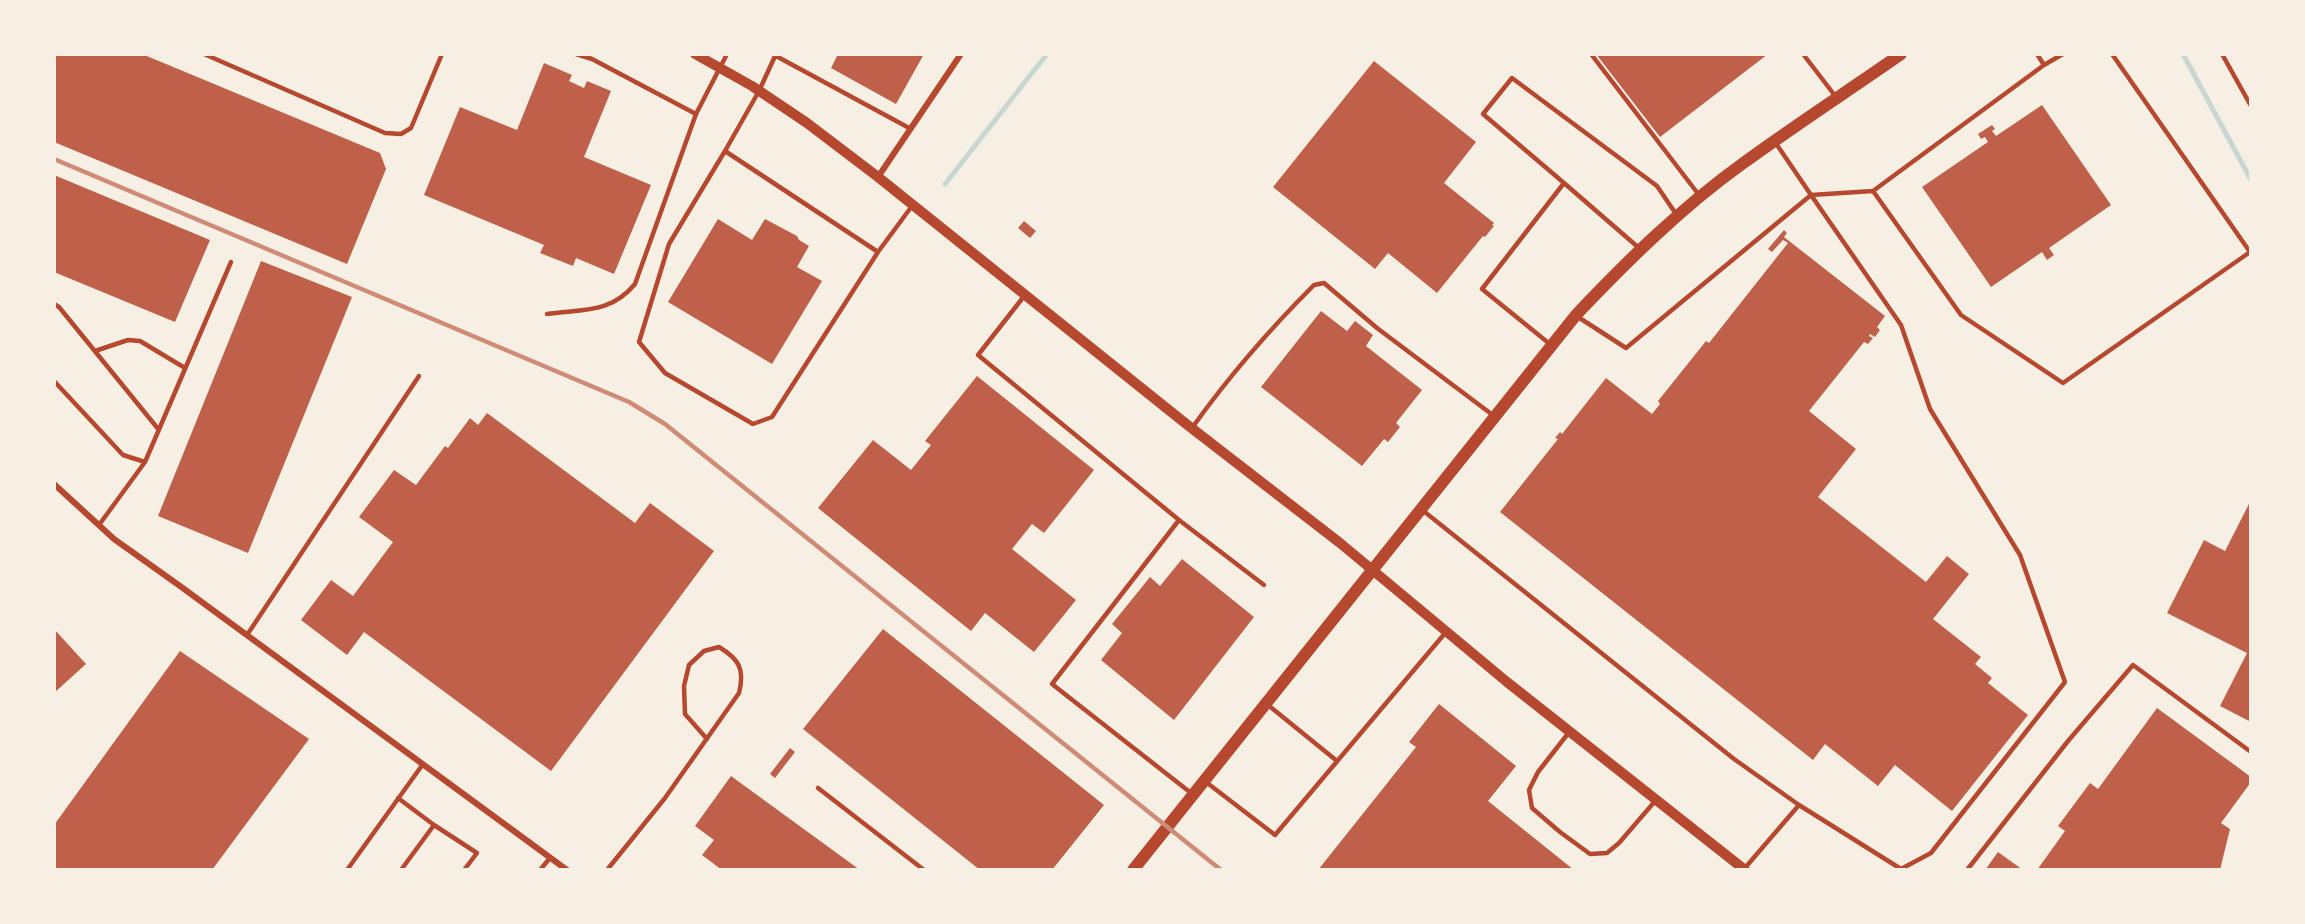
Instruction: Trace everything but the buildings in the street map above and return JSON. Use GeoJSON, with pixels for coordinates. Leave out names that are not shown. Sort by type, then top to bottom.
{"type":"FeatureCollection","features":[{"type":"Feature","properties":{"kind":"main road"},"geometry":{"type":"LineString","coordinates":[[1140,868],[1204,780],[1576,315],[1640,249],[1700,197],[1774,141],[1901,54]]}},
{"type":"Feature","properties":{"kind":"street"},"geometry":{"type":"LineString","coordinates":[[695,54],[807,123],[878,177],[1191,429],[1372,570],[1744,870]]}},
{"type":"Feature","properties":{"kind":"street"},"geometry":{"type":"LineString","coordinates":[[878,177],[961,54]]}},
{"type":"Feature","properties":{"kind":"street"},"geometry":{"type":"LineString","coordinates":[[54,484],[132,553],[567,870]]}},
{"type":"Feature","properties":{"kind":"lane"},"geometry":{"type":"LineString","coordinates":[[204,54],[386,133],[401,134],[411,128],[442,54]]}},
{"type":"Feature","properties":{"kind":"lane"},"geometry":{"type":"LineString","coordinates":[[576,54],[592,59],[696,114]]}},
{"type":"Feature","properties":{"kind":"lane"},"geometry":{"type":"LineString","coordinates":[[547,314],[608,306],[624,297],[635,284],[696,114],[727,54]]}},
{"type":"Feature","properties":{"kind":"lane"},"geometry":{"type":"LineString","coordinates":[[1591,54],[1700,197]]}},
{"type":"Feature","properties":{"kind":"lane"},"geometry":{"type":"LineString","coordinates":[[1803,54],[1837,98]]}},
{"type":"Feature","properties":{"kind":"lane"},"geometry":{"type":"LineString","coordinates":[[2037,54],[2044,65]]}},
{"type":"Feature","properties":{"kind":"lane"},"geometry":{"type":"LineString","coordinates":[[1576,315],[1626,348],[1811,195],[1873,191],[2044,65],[2063,54]]}},
{"type":"Feature","properties":{"kind":"lane"},"geometry":{"type":"LineString","coordinates":[[1873,191],[1961,315],[2062,383],[2250,252],[2112,54]]}},
{"type":"Feature","properties":{"kind":"lane"},"geometry":{"type":"LineString","coordinates":[[2222,54],[2251,106]]}},
{"type":"Feature","properties":{"kind":"lane"},"geometry":{"type":"LineString","coordinates":[[910,129],[776,55],[759,92],[669,244],[639,342],[665,373],[753,424],[772,417],[878,252],[913,206]]}},
{"type":"Feature","properties":{"kind":"lane"},"geometry":{"type":"LineString","coordinates":[[1640,249],[1483,114],[1512,78],[1657,186],[1677,216]]}},
{"type":"Feature","properties":{"kind":"lane"},"geometry":{"type":"LineString","coordinates":[[1420,509],[1734,759],[1799,805],[1901,869],[1931,853],[2064,682],[2020,555],[1930,409],[1901,325],[1774,141]]}},
{"type":"Feature","properties":{"kind":"lane"},"geometry":{"type":"LineString","coordinates":[[725,151],[878,252]]}},
{"type":"Feature","properties":{"kind":"lane"},"geometry":{"type":"LineString","coordinates":[[1551,345],[1482,289],[1564,183]]}},
{"type":"Feature","properties":{"kind":"lane"},"geometry":{"type":"LineString","coordinates":[[99,525],[145,462],[231,262]]}},
{"type":"Feature","properties":{"kind":"lane"},"geometry":{"type":"LineString","coordinates":[[1191,429],[1227,380],[1267,332],[1314,285],[1324,284],[1377,328],[1494,416]]}},
{"type":"Feature","properties":{"kind":"lane"},"geometry":{"type":"LineString","coordinates":[[1025,295],[978,355],[1179,519],[1264,585]]}},
{"type":"Feature","properties":{"kind":"lane"},"geometry":{"type":"LineString","coordinates":[[54,304],[59,307],[159,430]]}},
{"type":"Feature","properties":{"kind":"lane"},"geometry":{"type":"LineString","coordinates":[[95,351],[128,340],[140,341],[185,368]]}},
{"type":"Feature","properties":{"kind":"lane"},"geometry":{"type":"LineString","coordinates":[[247,635],[419,376]]}},
{"type":"Feature","properties":{"kind":"lane"},"geometry":{"type":"LineString","coordinates":[[54,381],[123,455],[145,462]]}},
{"type":"Feature","properties":{"kind":"lane"},"geometry":{"type":"LineString","coordinates":[[1179,519],[1052,684],[1193,795]]}},
{"type":"Feature","properties":{"kind":"lane"},"geometry":{"type":"LineString","coordinates":[[1204,780],[1275,835],[1447,632]]}},
{"type":"Feature","properties":{"kind":"lane"},"geometry":{"type":"LineString","coordinates":[[607,870],[671,790],[740,693],[743,679],[740,666],[732,655],[719,646],[704,651],[689,665],[684,686],[686,714],[706,739]]}},
{"type":"Feature","properties":{"kind":"lane"},"geometry":{"type":"LineString","coordinates":[[1967,870],[2068,741],[2133,665],[2251,752]]}},
{"type":"Feature","properties":{"kind":"lane"},"geometry":{"type":"LineString","coordinates":[[1266,703],[1337,761]]}},
{"type":"Feature","properties":{"kind":"lane"},"geometry":{"type":"LineString","coordinates":[[1570,731],[1538,772],[1529,790],[1532,808],[1560,832],[1590,854],[1607,854],[1620,843],[1656,800]]}},
{"type":"Feature","properties":{"kind":"lane"},"geometry":{"type":"LineString","coordinates":[[347,870],[423,764]]}},
{"type":"Feature","properties":{"kind":"lane"},"geometry":{"type":"LineString","coordinates":[[818,788],[924,870]]}},
{"type":"Feature","properties":{"kind":"lane"},"geometry":{"type":"LineString","coordinates":[[398,798],[477,853],[464,870]]}},
{"type":"Feature","properties":{"kind":"lane"},"geometry":{"type":"LineString","coordinates":[[1744,870],[1799,805]]}},
{"type":"Feature","properties":{"kind":"lane"},"geometry":{"type":"LineString","coordinates":[[401,870],[434,825]]}},
{"type":"Feature","properties":{"kind":"lane"},"geometry":{"type":"LineString","coordinates":[[540,870],[550,858]]}},
{"type":"Feature","properties":{"kind":"waterway"},"geometry":{"type":"LineString","coordinates":[[945,184],[1047,54]]}},
{"type":"Feature","properties":{"kind":"waterway"},"geometry":{"type":"LineString","coordinates":[[2183,54],[2251,180]]}},
{"type":"Feature","properties":{"kind":"railway"},"geometry":{"type":"LineString","coordinates":[[54,159],[629,402],[665,424],[1221,870]]}}]}
